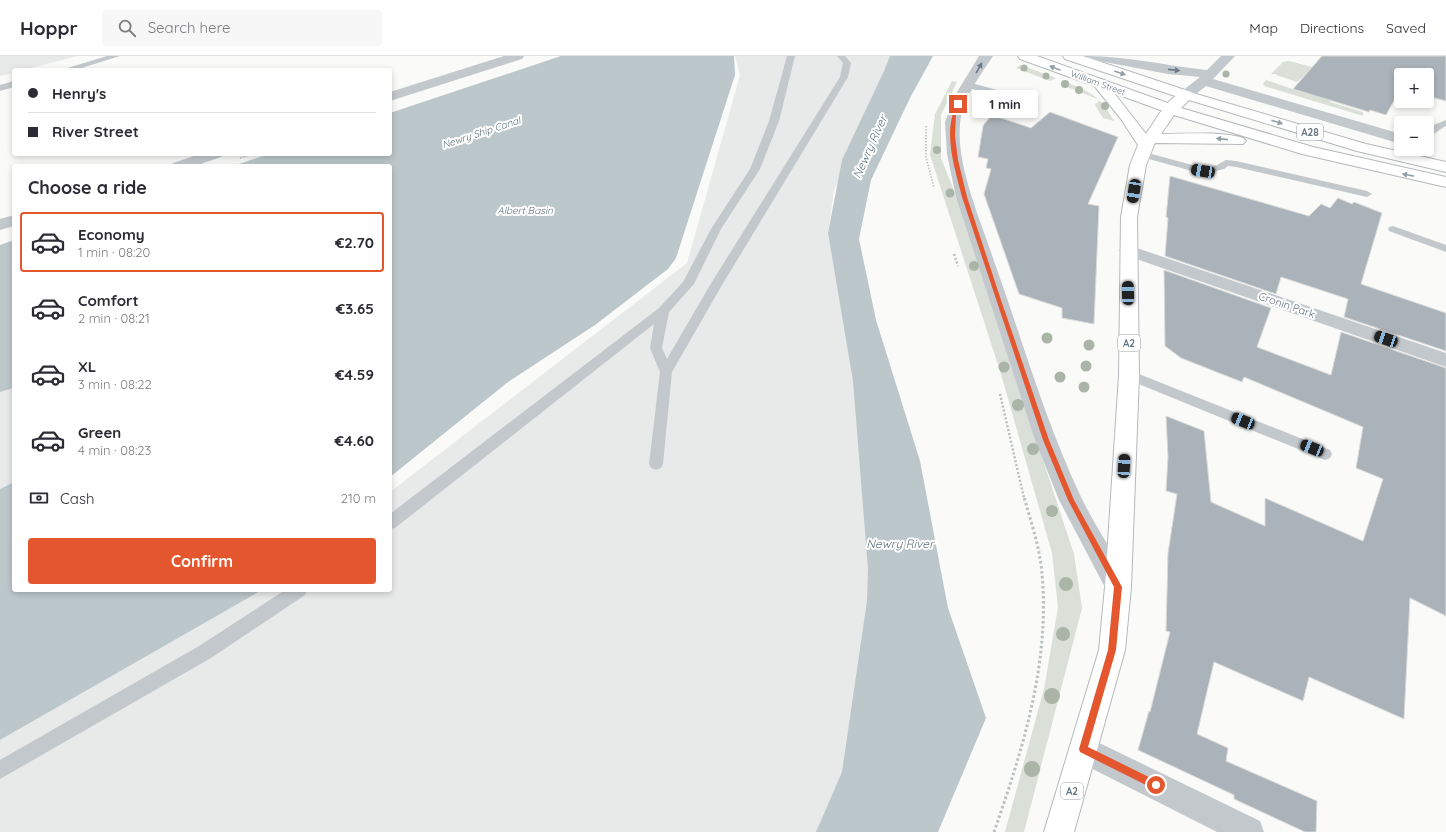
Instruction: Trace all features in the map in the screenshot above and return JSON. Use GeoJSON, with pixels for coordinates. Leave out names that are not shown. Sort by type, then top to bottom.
{"type":"FeatureCollection","features":[{"type":"Feature","properties":{"kind":"main road","name":"William Street"},"geometry":{"type":"LineString","coordinates":[[1025,56],[1171,109]]}},
{"type":"Feature","properties":{"kind":"main road","name":"William Street"},"geometry":{"type":"LineString","coordinates":[[1070,56],[1186,95]]}},
{"type":"Feature","properties":{"kind":"main road"},"geometry":{"type":"LineString","coordinates":[[1099,83],[1126,116],[1146,146]]}},
{"type":"Feature","properties":{"kind":"main road"},"geometry":{"type":"LineString","coordinates":[[1186,95],[1190,102],[1298,142],[1316,153]]}},
{"type":"Feature","properties":{"kind":"main road","name":"A2"},"geometry":{"type":"LineString","coordinates":[[1059,832],[1112,650],[1118,587],[1129,375],[1129,216],[1146,146],[1171,109],[1186,95]]}},
{"type":"Feature","properties":{"kind":"main road","name":"A28"},"geometry":{"type":"LineString","coordinates":[[1186,95],[1362,148],[1442,165]]}},
{"type":"Feature","properties":{"kind":"main road","name":"A28"},"geometry":{"type":"LineString","coordinates":[[1171,109],[1216,124],[1316,153],[1446,182]]}},
{"type":"Feature","properties":{"kind":"main road","name":"A28"},"geometry":{"type":"LineString","coordinates":[[1146,146],[1220,139],[1316,153]]}},
{"type":"Feature","properties":{"kind":"street"},"geometry":{"type":"LineString","coordinates":[[392,96],[517,56]]}},
{"type":"Feature","properties":{"kind":"street"},"geometry":{"type":"LineString","coordinates":[[986,56],[968,85],[954,114],[952,136],[955,160],[964,197],[1046,440],[1071,500],[1118,587]]}},
{"type":"Feature","properties":{"kind":"street"},"geometry":{"type":"LineString","coordinates":[[1094,56],[1207,77],[1394,137]]}},
{"type":"Feature","properties":{"kind":"street"},"geometry":{"type":"LineString","coordinates":[[1186,95],[1228,56]]}},
{"type":"Feature","properties":{"kind":"street"},"geometry":{"type":"LineString","coordinates":[[185,164],[210,156]]}},
{"type":"Feature","properties":{"kind":"street"},"geometry":{"type":"LineString","coordinates":[[0,225],[12,221]]}},
{"type":"Feature","properties":{"kind":"street","name":"Cronin Park"},"geometry":{"type":"LineString","coordinates":[[1128,250],[1446,360]]}},
{"type":"Feature","properties":{"kind":"street"},"geometry":{"type":"LineString","coordinates":[[1083,749],[1249,832]]}},
{"type":"Feature","properties":{"kind":"lane"},"geometry":{"type":"LineString","coordinates":[[72,68],[116,56]]}},
{"type":"Feature","properties":{"kind":"lane"},"geometry":{"type":"LineString","coordinates":[[392,521],[663,311],[688,284],[716,229],[754,168],[766,144],[774,121],[791,56]]}},
{"type":"Feature","properties":{"kind":"lane"},"geometry":{"type":"LineString","coordinates":[[656,464],[666,372],[716,285],[844,76],[847,63],[840,56]]}},
{"type":"Feature","properties":{"kind":"lane"},"geometry":{"type":"LineString","coordinates":[[0,88],[12,85]]}},
{"type":"Feature","properties":{"kind":"lane"},"geometry":{"type":"LineString","coordinates":[[968,85],[1005,95]]}},
{"type":"Feature","properties":{"kind":"lane"},"geometry":{"type":"LineString","coordinates":[[1434,128],[1446,123]]}},
{"type":"Feature","properties":{"kind":"lane"},"geometry":{"type":"LineString","coordinates":[[1146,146],[1203,171],[1220,167],[1226,163],[1236,164],[1367,194]]}},
{"type":"Feature","properties":{"kind":"lane"},"geometry":{"type":"LineString","coordinates":[[1393,229],[1446,249]]}},
{"type":"Feature","properties":{"kind":"lane"},"geometry":{"type":"LineString","coordinates":[[663,311],[656,348],[666,372]]}},
{"type":"Feature","properties":{"kind":"lane"},"geometry":{"type":"LineString","coordinates":[[1129,375],[1325,454]]}},
{"type":"Feature","properties":{"kind":"lane"},"geometry":{"type":"LineString","coordinates":[[0,770],[205,652],[296,592]]}},
{"type":"Feature","properties":{"kind":"path"},"geometry":{"type":"LineString","coordinates":[[926,121],[924,150],[926,164],[936,194]]}},
{"type":"Feature","properties":{"kind":"path"},"geometry":{"type":"LineString","coordinates":[[954,253],[960,271]]}},
{"type":"Feature","properties":{"kind":"path"},"geometry":{"type":"LineString","coordinates":[[994,832],[1014,779],[1031,712],[1040,655],[1044,611],[1042,573],[998,390]]}},
{"type":"Feature","properties":{"kind":"shaded area"},"geometry":{"type":"Polygon","coordinates":[[[0,56],[77,56],[32,68],[12,68],[12,73],[0,76],[0,56]]]}},
{"type":"Feature","properties":{"kind":"shaded area"},"geometry":{"type":"Polygon","coordinates":[[[735,56],[898,56],[834,190],[828,233],[847,334],[888,613],[856,832],[0,832],[0,740],[259,592],[392,592],[392,490],[687,263],[740,75],[735,56]]]}},
{"type":"Feature","properties":{"kind":"shaded area"},"geometry":{"type":"Polygon","coordinates":[[[1289,61],[1327,71],[1306,74],[1297,82],[1276,75],[1277,74],[1271,74],[1283,62],[1289,61]]]}},
{"type":"Feature","properties":{"kind":"shaded area"},"geometry":{"type":"Polygon","coordinates":[[[1020,65],[1056,78],[1050,81],[1016,68],[1020,65]]]}},
{"type":"Feature","properties":{"kind":"shaded area"},"geometry":{"type":"Polygon","coordinates":[[[1266,80],[1304,93],[1332,97],[1330,102],[1363,112],[1363,116],[1264,86],[1263,84],[1266,80]]]}},
{"type":"Feature","properties":{"kind":"shaded area"},"geometry":{"type":"Polygon","coordinates":[[[952,81],[957,82],[941,115],[941,158],[953,188],[1074,554],[1082,608],[1024,832],[1005,832],[1044,689],[1058,607],[1052,553],[1001,374],[930,155],[935,114],[952,81]]]}},
{"type":"Feature","properties":{"kind":"shaded area"},"geometry":{"type":"Polygon","coordinates":[[[1064,81],[1094,95],[1099,99],[1060,84],[1064,81]]]}},
{"type":"Feature","properties":{"kind":"shaded area"},"geometry":{"type":"Polygon","coordinates":[[[1100,100],[1114,121],[1103,118],[1095,105],[1100,100]]]}},
{"type":"Feature","properties":{"kind":"shaded area"},"geometry":{"type":"Polygon","coordinates":[[[12,389],[12,483],[0,489],[0,392],[12,389]]]}},
{"type":"Feature","properties":{"kind":"water","name":"Albert Basin"},"geometry":{"type":"Polygon","coordinates":[[[561,56],[734,56],[735,75],[676,258],[668,269],[595,325],[508,382],[392,475],[392,164],[239,164],[263,156],[392,156],[392,112],[561,56]]]}},
{"type":"Feature","properties":{"kind":"water","name":"Newry River"},"geometry":{"type":"Polygon","coordinates":[[[890,56],[933,56],[910,98],[871,180],[859,239],[876,320],[920,461],[948,608],[986,718],[938,832],[816,832],[842,772],[867,601],[868,569],[853,381],[828,233],[842,160],[890,56]]]}},
{"type":"Feature","properties":{"kind":"water"},"geometry":{"type":"Polygon","coordinates":[[[12,241],[12,389],[0,392],[0,245],[12,241]]]}},
{"type":"Feature","properties":{"kind":"water"},"geometry":{"type":"Polygon","coordinates":[[[12,483],[12,592],[259,592],[0,740],[0,489],[12,483]]]}},
{"type":"Feature","properties":{"kind":"building"},"geometry":{"type":"Polygon","coordinates":[[[1322,56],[1446,56],[1446,101],[1434,98],[1434,68],[1394,68],[1394,101],[1386,115],[1370,110],[1369,112],[1293,89],[1322,56]]]}},
{"type":"Feature","properties":{"kind":"building"},"geometry":{"type":"Polygon","coordinates":[[[1050,112],[1118,137],[1088,204],[1099,206],[1094,324],[1062,318],[1062,308],[1019,294],[984,194],[991,169],[986,168],[988,159],[978,157],[983,126],[985,123],[992,115],[1031,128],[1050,112]]]}},
{"type":"Feature","properties":{"kind":"building"},"geometry":{"type":"Polygon","coordinates":[[[1170,176],[1309,216],[1321,204],[1330,208],[1338,198],[1352,204],[1354,202],[1382,213],[1361,284],[1446,313],[1446,351],[1344,317],[1348,299],[1281,277],[1276,294],[1165,256],[1168,218],[1166,217],[1170,176]]]}},
{"type":"Feature","properties":{"kind":"building"},"geometry":{"type":"Polygon","coordinates":[[[1164,270],[1271,308],[1257,347],[1331,375],[1341,332],[1446,368],[1446,616],[1410,598],[1404,719],[1309,677],[1303,701],[1214,662],[1197,734],[1228,748],[1226,761],[1317,801],[1316,832],[1305,832],[1234,799],[1234,795],[1138,750],[1149,711],[1150,712],[1170,632],[1166,631],[1168,553],[1177,494],[1166,491],[1168,457],[1166,416],[1204,431],[1211,502],[1265,526],[1265,498],[1363,541],[1383,479],[1356,468],[1363,427],[1244,377],[1242,382],[1181,358],[1165,346],[1164,270]]]}},
{"type":"Feature","properties":{"kind":"route"},"geometry":{"type":"LineString","coordinates":[[958,104],[954,114],[952,136],[955,160],[964,197],[998,300],[1046,440],[1071,500],[1118,587],[1112,650],[1083,749],[1156,785]]}},
{"type":"Feature","properties":{"kind":"water label","name":"Newry Ship Canal"},"geometry":{"type":"Point","coordinates":[481,132]}}]}
